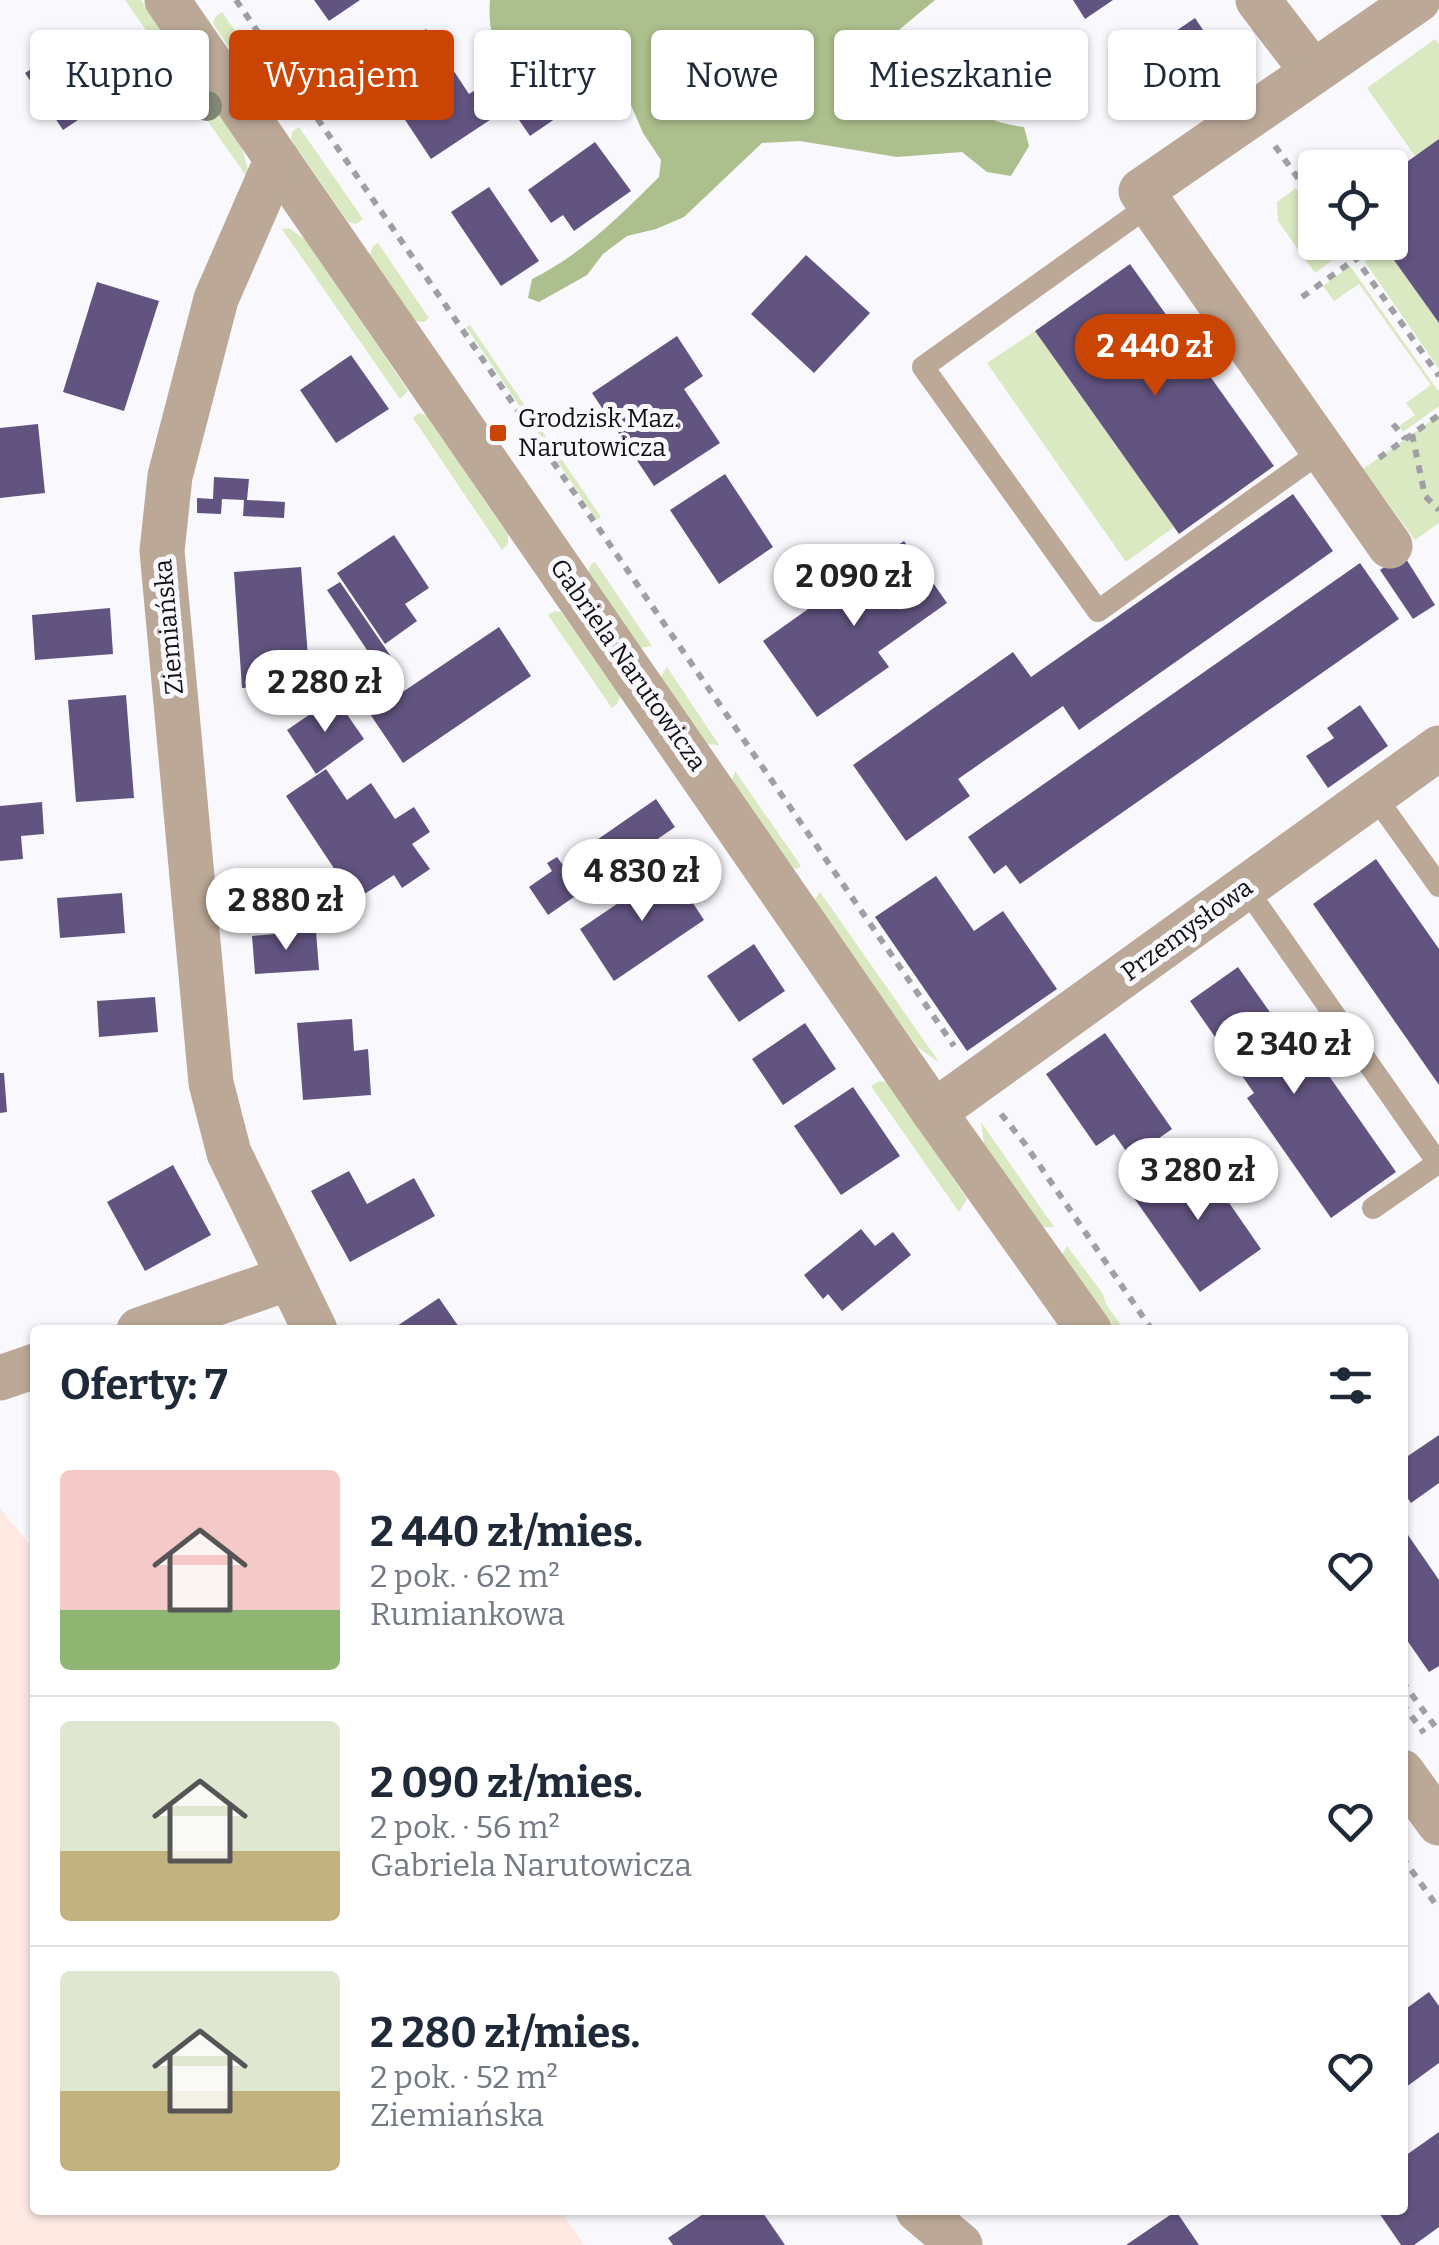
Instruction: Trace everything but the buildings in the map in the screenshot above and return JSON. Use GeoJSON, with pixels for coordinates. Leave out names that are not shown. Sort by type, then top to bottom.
{"type":"FeatureCollection","features":[{"type":"Feature","properties":{"kind":"street","name":"Gabriela Narutowicza"},"geometry":{"type":"LineString","coordinates":[[168,0],[934,1112],[1085,1325]]}},
{"type":"Feature","properties":{"kind":"street"},"geometry":{"type":"LineString","coordinates":[[1258,0],[1313,72]]}},
{"type":"Feature","properties":{"kind":"street"},"geometry":{"type":"LineString","coordinates":[[1256,112],[1418,0]]}},
{"type":"Feature","properties":{"kind":"street"},"geometry":{"type":"LineString","coordinates":[[1245,120],[1146,198],[1390,546]]}},
{"type":"Feature","properties":{"kind":"street","name":"Ziemiańska"},"geometry":{"type":"LineString","coordinates":[[277,159],[216,299],[170,476],[162,552],[212,1083],[229,1153],[312,1325]]}},
{"type":"Feature","properties":{"kind":"street","name":"Przemysłowa"},"geometry":{"type":"LineString","coordinates":[[934,1112],[1439,748]]}},
{"type":"Feature","properties":{"kind":"street"},"geometry":{"type":"LineString","coordinates":[[153,1325],[289,1278]]}},
{"type":"Feature","properties":{"kind":"street"},"geometry":{"type":"LineString","coordinates":[[0,1378],[30,1368]]}},
{"type":"Feature","properties":{"kind":"street"},"geometry":{"type":"LineString","coordinates":[[1408,1780],[1439,1824]]}},
{"type":"Feature","properties":{"kind":"street"},"geometry":{"type":"LineString","coordinates":[[924,2215],[960,2245]]}},
{"type":"Feature","properties":{"kind":"lane"},"geometry":{"type":"LineString","coordinates":[[1146,198],[923,368],[1098,612],[1334,466]]}},
{"type":"Feature","properties":{"kind":"lane"},"geometry":{"type":"LineString","coordinates":[[1374,794],[1439,886]]}},
{"type":"Feature","properties":{"kind":"lane"},"geometry":{"type":"LineString","coordinates":[[1245,887],[1439,1162],[1373,1208]]}},
{"type":"Feature","properties":{"kind":"path"},"geometry":{"type":"LineString","coordinates":[[236,0],[1149,1325]]}},
{"type":"Feature","properties":{"kind":"path"},"geometry":{"type":"LineString","coordinates":[[1255,120],[1298,179]]}},
{"type":"Feature","properties":{"kind":"path"},"geometry":{"type":"LineString","coordinates":[[1302,297],[1355,260]]}},
{"type":"Feature","properties":{"kind":"path"},"geometry":{"type":"LineString","coordinates":[[1357,260],[1439,376]]}},
{"type":"Feature","properties":{"kind":"path"},"geometry":{"type":"LineString","coordinates":[[1334,466],[1404,439],[1439,415]]}},
{"type":"Feature","properties":{"kind":"path"},"geometry":{"type":"LineString","coordinates":[[1392,424],[1404,439]]}},
{"type":"Feature","properties":{"kind":"path"},"geometry":{"type":"LineString","coordinates":[[1412,434],[1424,496],[1439,510]]}},
{"type":"Feature","properties":{"kind":"path"},"geometry":{"type":"LineString","coordinates":[[1408,1690],[1439,1732]]}},
{"type":"Feature","properties":{"kind":"path"},"geometry":{"type":"LineString","coordinates":[[1408,1866],[1439,1910]]}},
{"type":"Feature","properties":{"kind":"shaded area"},"geometry":{"type":"Polygon","coordinates":[[[0,1508],[30,1545],[30,2215],[564,2215],[585,2245],[0,2245],[0,1508]]]}},
{"type":"Feature","properties":{"kind":"green space"},"geometry":{"type":"Polygon","coordinates":[[[125,0],[141,0],[162,30],[146,30],[125,0]]]}},
{"type":"Feature","properties":{"kind":"green space"},"geometry":{"type":"Polygon","coordinates":[[[490,0],[935,0],[899,30],[834,30],[834,120],[996,120],[1024,127],[1029,146],[1011,176],[987,172],[962,152],[897,157],[800,141],[762,143],[684,217],[627,236],[603,254],[587,275],[539,302],[528,298],[532,279],[584,246],[615,220],[659,177],[661,160],[631,105],[631,30],[492,30],[490,0]]]}},
{"type":"Feature","properties":{"kind":"green space"},"geometry":{"type":"Polygon","coordinates":[[[222,12],[235,30],[229,30],[229,47],[213,24],[222,12]]]}},
{"type":"Feature","properties":{"kind":"green space"},"geometry":{"type":"Polygon","coordinates":[[[1435,39],[1439,44],[1439,141],[1415,156],[1367,88],[1435,39]]]}},
{"type":"Feature","properties":{"kind":"green space"},"geometry":{"type":"Polygon","coordinates":[[[209,98],[242,148],[252,184],[207,120],[209,98]]]}},
{"type":"Feature","properties":{"kind":"green space"},"geometry":{"type":"Polygon","coordinates":[[[299,127],[363,219],[356,224],[348,222],[291,139],[292,132],[299,127]]]}},
{"type":"Feature","properties":{"kind":"green space"},"geometry":{"type":"Polygon","coordinates":[[[1296,188],[1298,191],[1298,249],[1278,221],[1277,202],[1296,188]]]}},
{"type":"Feature","properties":{"kind":"green space"},"geometry":{"type":"Polygon","coordinates":[[[289,228],[306,240],[408,391],[400,399],[282,229],[289,228]]]}},
{"type":"Feature","properties":{"kind":"green space"},"geometry":{"type":"Polygon","coordinates":[[[378,243],[429,318],[424,322],[415,321],[370,255],[378,243]]]}},
{"type":"Feature","properties":{"kind":"green space"},"geometry":{"type":"Polygon","coordinates":[[[1306,260],[1332,260],[1315,273],[1306,260]]]}},
{"type":"Feature","properties":{"kind":"green space"},"geometry":{"type":"Polygon","coordinates":[[[1394,260],[1439,323],[1439,369],[1365,262],[1394,260]]]}},
{"type":"Feature","properties":{"kind":"green space"},"geometry":{"type":"Polygon","coordinates":[[[1350,266],[1439,392],[1439,406],[1403,432],[1399,426],[1415,415],[1406,403],[1431,385],[1359,284],[1334,301],[1323,286],[1350,266]]]}},
{"type":"Feature","properties":{"kind":"green space"},"geometry":{"type":"Polygon","coordinates":[[[470,325],[601,517],[597,520],[466,327],[470,325]]]}},
{"type":"Feature","properties":{"kind":"green space"},"geometry":{"type":"Polygon","coordinates":[[[1035,331],[1174,527],[1126,562],[987,363],[1035,331]]]}},
{"type":"Feature","properties":{"kind":"green space"},"geometry":{"type":"Polygon","coordinates":[[[418,413],[426,415],[508,535],[508,544],[502,550],[413,418],[418,413]]]}},
{"type":"Feature","properties":{"kind":"green space"},"geometry":{"type":"Polygon","coordinates":[[[1439,415],[1439,523],[1415,540],[1363,469],[1439,415]]]}},
{"type":"Feature","properties":{"kind":"green space"},"geometry":{"type":"Polygon","coordinates":[[[595,562],[652,646],[640,648],[589,573],[595,562]]]}},
{"type":"Feature","properties":{"kind":"green space"},"geometry":{"type":"Polygon","coordinates":[[[561,612],[620,696],[612,708],[548,615],[561,612]]]}},
{"type":"Feature","properties":{"kind":"green space"},"geometry":{"type":"Polygon","coordinates":[[[667,667],[719,745],[706,744],[661,677],[667,667]]]}},
{"type":"Feature","properties":{"kind":"green space"},"geometry":{"type":"Polygon","coordinates":[[[735,771],[801,866],[797,869],[791,867],[732,781],[735,771]]]}},
{"type":"Feature","properties":{"kind":"green space"},"geometry":{"type":"Polygon","coordinates":[[[820,892],[939,1062],[917,1047],[814,901],[820,892]]]}},
{"type":"Feature","properties":{"kind":"green space"},"geometry":{"type":"Polygon","coordinates":[[[887,1082],[967,1199],[959,1212],[871,1086],[887,1082]]]}},
{"type":"Feature","properties":{"kind":"green space"},"geometry":{"type":"Polygon","coordinates":[[[981,1122],[1054,1227],[1043,1227],[984,1144],[981,1122]]]}},
{"type":"Feature","properties":{"kind":"green space"},"geometry":{"type":"Polygon","coordinates":[[[1067,1246],[1121,1325],[1111,1325],[1062,1255],[1067,1246]]]}},
{"type":"Feature","properties":{"kind":"place","name":"Grodzisk Maz. Narutowicza"},"geometry":{"type":"Point","coordinates":[498,433]}}]}
